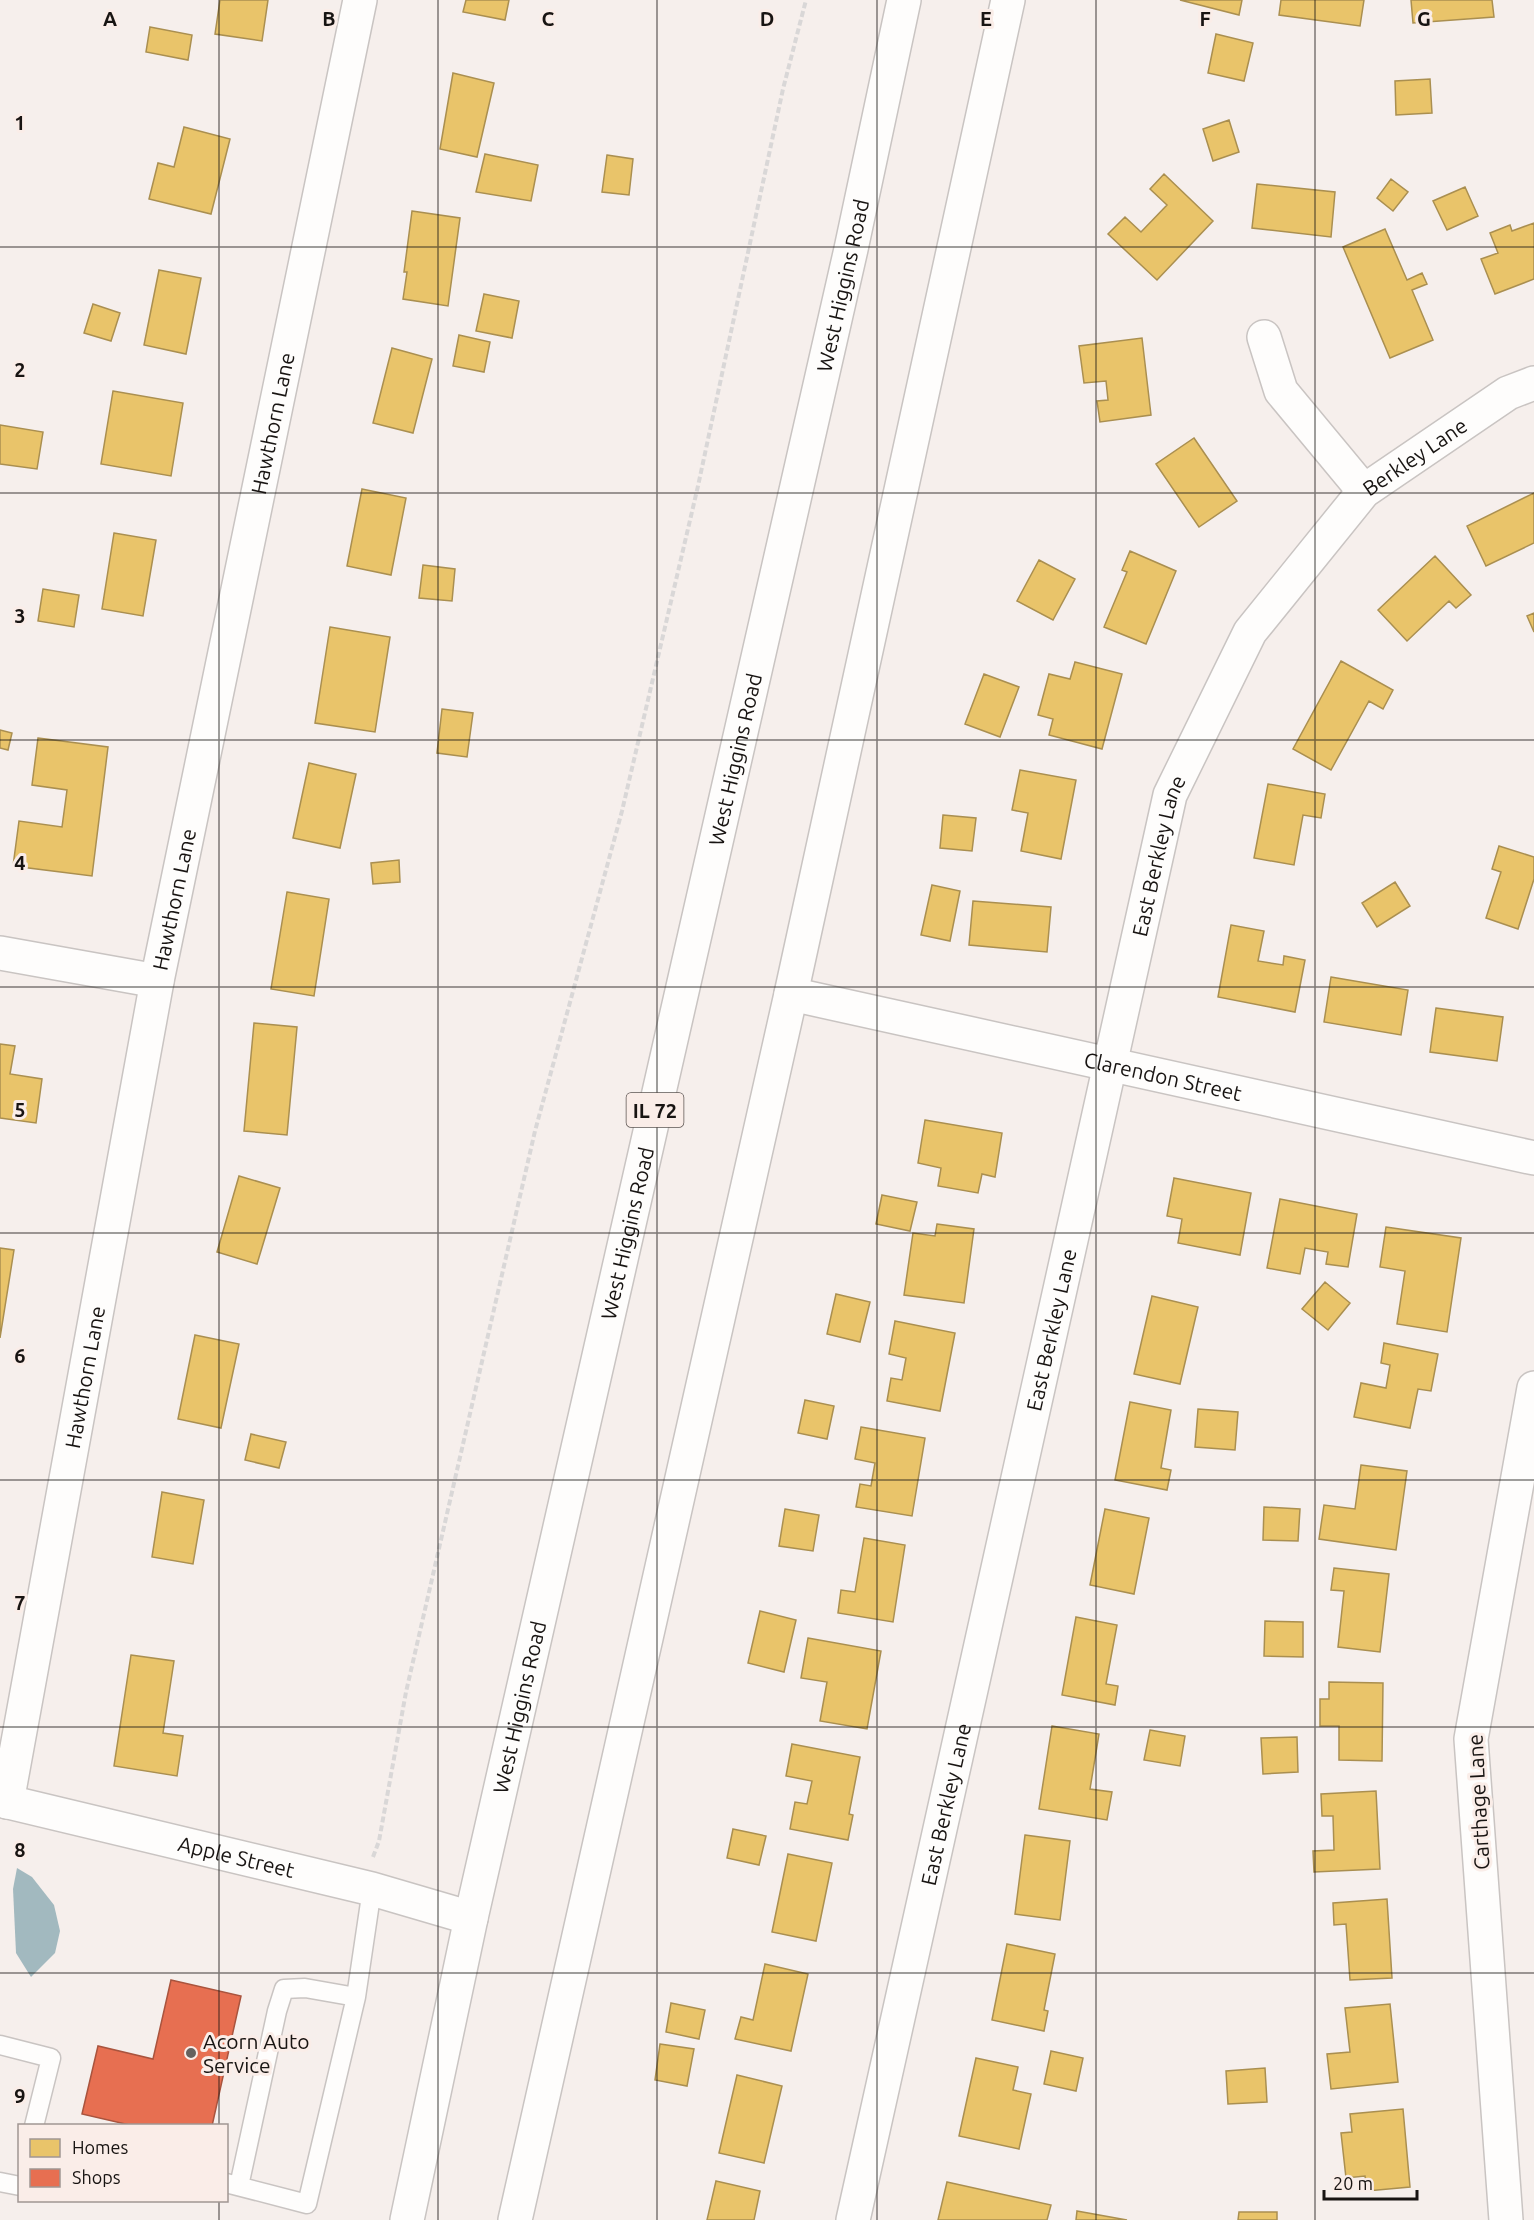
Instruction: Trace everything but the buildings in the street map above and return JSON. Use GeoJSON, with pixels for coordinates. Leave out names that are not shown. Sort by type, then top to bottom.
{"type":"FeatureCollection","features":[{"type":"Feature","properties":{"kind":"street","name":"Hawthorn Lane"},"geometry":{"type":"LineString","coordinates":[[4,1801],[157,981],[360,0]]}},
{"type":"Feature","properties":{"kind":"street","name":"West Higgins Road"},"geometry":{"type":"LineString","coordinates":[[406,2220],[471,1918],[851,249],[904,0]]}},
{"type":"Feature","properties":{"kind":"street"},"geometry":{"type":"LineString","coordinates":[[515,2220],[791,994],[1008,0]]}},
{"type":"Feature","properties":{"kind":"street","name":"Berkley Lane"},"geometry":{"type":"LineString","coordinates":[[1264,337],[1281,391],[1364,491],[1508,393],[1534,383]]}},
{"type":"Feature","properties":{"kind":"street","name":"East Berkley Lane"},"geometry":{"type":"LineString","coordinates":[[853,2220],[1170,795],[1250,632],[1364,491]]}},
{"type":"Feature","properties":{"kind":"street"},"geometry":{"type":"LineString","coordinates":[[0,953],[157,981]]}},
{"type":"Feature","properties":{"kind":"street","name":"Clarendon Street"},"geometry":{"type":"LineString","coordinates":[[791,994],[1534,1158]]}},
{"type":"Feature","properties":{"kind":"street","name":"Carthage Lane"},"geometry":{"type":"LineString","coordinates":[[1506,2220],[1471,1739],[1534,1388]]}},
{"type":"Feature","properties":{"kind":"street","name":"Apple Street"},"geometry":{"type":"LineString","coordinates":[[4,1801],[372,1889],[471,1918]]}},
{"type":"Feature","properties":{"kind":"lane"},"geometry":{"type":"LineString","coordinates":[[356,1997],[305,1988],[284,1989],[233,2184],[307,2204],[356,1997],[372,1889]]}},
{"type":"Feature","properties":{"kind":"lane"},"geometry":{"type":"LineString","coordinates":[[0,2045],[51,2058],[34,2124]]}},
{"type":"Feature","properties":{"kind":"lane"},"geometry":{"type":"LineString","coordinates":[[0,2182],[18,2185]]}},
{"type":"Feature","properties":{"kind":"path"},"geometry":{"type":"LineString","coordinates":[[372,1889],[372,1860],[379,1841],[406,1692],[536,1131],[622,811],[695,498],[783,89],[806,0]]}},
{"type":"Feature","properties":{"kind":"water"},"geometry":{"type":"Polygon","coordinates":[[[17,1868],[32,1877],[54,1905],[60,1931],[55,1953],[31,1977],[16,1953],[13,1889],[17,1868]]]}},
{"type":"Feature","properties":{"kind":"place","name":"Acorn Auto Service"},"geometry":{"type":"Point","coordinates":[191,2053]}}]}
